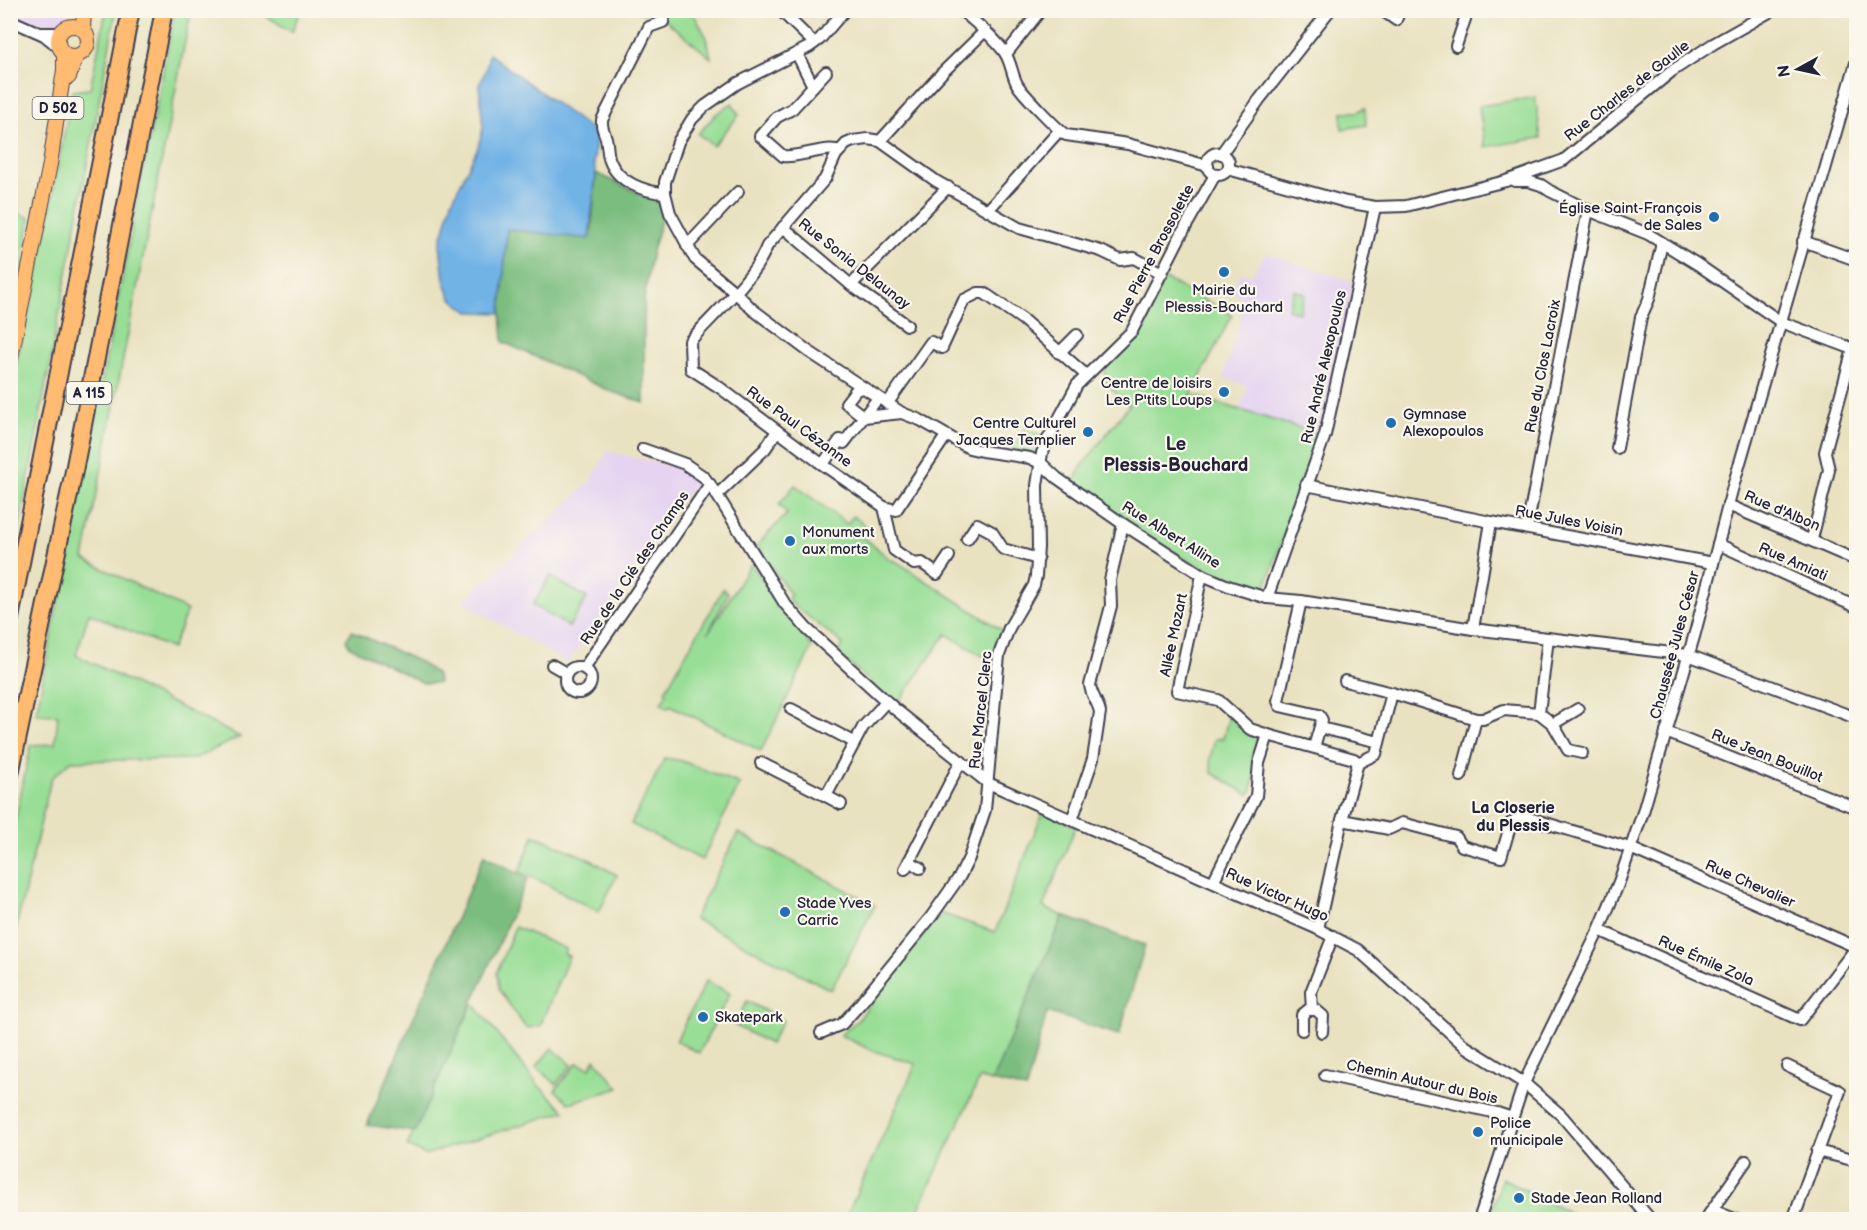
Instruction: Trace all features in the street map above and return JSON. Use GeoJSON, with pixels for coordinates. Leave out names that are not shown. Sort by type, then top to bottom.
{"type":"FeatureCollection","features":[{"type":"Feature","properties":{"kind":"highway","name":"A 115"},"geometry":{"type":"LineString","coordinates":[[10,618],[131,10]]}},
{"type":"Feature","properties":{"kind":"highway","name":"A 115"},"geometry":{"type":"LineString","coordinates":[[10,774],[74,471],[164,10]]}},
{"type":"Feature","properties":{"kind":"main road","name":"D 502"},"geometry":{"type":"LineString","coordinates":[[10,362],[50,164],[64,70],[76,10]]}},
{"type":"Feature","properties":{"kind":"main road","name":"D 502"},"geometry":{"type":"LineString","coordinates":[[69,41],[84,10]]}},
{"type":"Feature","properties":{"kind":"street"},"geometry":{"type":"LineString","coordinates":[[780,10],[814,43]]}},
{"type":"Feature","properties":{"kind":"street"},"geometry":{"type":"LineString","coordinates":[[664,20],[649,27],[602,120],[602,129],[606,138],[609,159],[622,178],[648,192],[664,193],[670,161],[692,119],[705,106],[732,87],[797,54],[820,39],[845,10]]}},
{"type":"Feature","properties":{"kind":"street"},"geometry":{"type":"LineString","coordinates":[[961,10],[1006,54],[1017,85],[1053,121],[1059,131],[1066,135],[1128,144],[1208,165],[1215,175],[1222,174],[1228,169],[1228,160],[1221,154],[1213,155],[1208,165]]}},
{"type":"Feature","properties":{"kind":"street"},"geometry":{"type":"LineString","coordinates":[[1006,54],[1041,10]]}},
{"type":"Feature","properties":{"kind":"street"},"geometry":{"type":"LineString","coordinates":[[1221,154],[1259,100],[1330,10]]}},
{"type":"Feature","properties":{"kind":"street"},"geometry":{"type":"LineString","coordinates":[[1382,10],[1396,20],[1400,10]]}},
{"type":"Feature","properties":{"kind":"street"},"geometry":{"type":"LineString","coordinates":[[1456,46],[1468,10]]}},
{"type":"Feature","properties":{"kind":"street","name":"Rue Charles de Gaulle"},"geometry":{"type":"LineString","coordinates":[[1550,191],[1547,182],[1551,172],[1672,71],[1713,44],[1773,10]]}},
{"type":"Feature","properties":{"kind":"street"},"geometry":{"type":"LineString","coordinates":[[10,20],[69,41]]}},
{"type":"Feature","properties":{"kind":"street"},"geometry":{"type":"LineString","coordinates":[[880,141],[941,74],[985,31]]}},
{"type":"Feature","properties":{"kind":"street"},"geometry":{"type":"LineString","coordinates":[[797,54],[813,86]]}},
{"type":"Feature","properties":{"kind":"street","name":"Chaussée Jules César"},"geometry":{"type":"LineString","coordinates":[[1479,1220],[1524,1083],[1599,930],[1630,848],[1688,655],[1803,241],[1857,63]]}},
{"type":"Feature","properties":{"kind":"street"},"geometry":{"type":"LineString","coordinates":[[826,72],[792,110],[777,117],[756,132],[783,156],[800,156],[832,148],[839,151]]}},
{"type":"Feature","properties":{"kind":"street"},"geometry":{"type":"LineString","coordinates":[[989,209],[1059,131]]}},
{"type":"Feature","properties":{"kind":"street"},"geometry":{"type":"LineString","coordinates":[[735,292],[764,256],[767,246],[825,179],[839,151],[853,141],[868,139],[880,141],[948,187],[1019,228],[1101,251],[1120,260],[1134,258],[1162,273]]}},
{"type":"Feature","properties":{"kind":"street","name":"Rue Charles de Gaulle"},"geometry":{"type":"LineString","coordinates":[[1228,169],[1346,202],[1376,207],[1406,206],[1506,181],[1564,160]]}},
{"type":"Feature","properties":{"kind":"street","name":"Rue Pierre Brossolette"},"geometry":{"type":"LineString","coordinates":[[1042,464],[1042,453],[1048,439],[1077,385],[1132,332],[1181,235],[1215,175]]}},
{"type":"Feature","properties":{"kind":"street"},"geometry":{"type":"LineString","coordinates":[[1506,181],[1528,181],[1541,185],[1588,210],[1648,234],[1697,264],[1781,322],[1855,349],[1825,452],[1829,470],[1812,539]]}},
{"type":"Feature","properties":{"kind":"street"},"geometry":{"type":"LineString","coordinates":[[851,285],[948,187]]}},
{"type":"Feature","properties":{"kind":"street"},"geometry":{"type":"LineString","coordinates":[[687,246],[738,192]]}},
{"type":"Feature","properties":{"kind":"street","name":"Rue Albert Alline"},"geometry":{"type":"LineString","coordinates":[[664,193],[670,213],[695,259],[761,316],[862,388],[902,413],[920,420],[975,450],[1030,458],[1042,464],[1057,478],[1123,525],[1202,575],[1267,598],[1301,601],[1473,629],[1688,655],[1857,718]]}},
{"type":"Feature","properties":{"kind":"street","name":"Rue André Alexopoulos"},"geometry":{"type":"LineString","coordinates":[[1267,598],[1325,435],[1376,207]]}},
{"type":"Feature","properties":{"kind":"street","name":"Rue du Clos Lacroix"},"geometry":{"type":"LineString","coordinates":[[1527,528],[1588,210]]}},
{"type":"Feature","properties":{"kind":"street","name":"Rue Sonia Delaunay"},"geometry":{"type":"LineString","coordinates":[[783,227],[851,285],[907,325]]}},
{"type":"Feature","properties":{"kind":"street"},"geometry":{"type":"LineString","coordinates":[[1803,241],[1857,260]]}},
{"type":"Feature","properties":{"kind":"street"},"geometry":{"type":"LineString","coordinates":[[1617,448],[1641,317],[1649,299],[1662,243]]}},
{"type":"Feature","properties":{"kind":"street","name":"Rue Paul Cézanne"},"geometry":{"type":"LineString","coordinates":[[735,292],[690,341],[691,369],[884,507]]}},
{"type":"Feature","properties":{"kind":"street"},"geometry":{"type":"LineString","coordinates":[[823,464],[840,440],[844,443],[864,417],[882,401],[931,342],[942,348],[964,300],[978,293],[984,292],[1022,319],[1086,375]]}},
{"type":"Feature","properties":{"kind":"street"},"geometry":{"type":"LineString","coordinates":[[1059,353],[1077,335]]}},
{"type":"Feature","properties":{"kind":"street"},"geometry":{"type":"LineString","coordinates":[[862,388],[856,390],[846,402],[864,417],[902,413]]}},
{"type":"Feature","properties":{"kind":"street"},"geometry":{"type":"LineString","coordinates":[[717,495],[765,449],[777,431]]}},
{"type":"Feature","properties":{"kind":"street"},"geometry":{"type":"LineString","coordinates":[[946,436],[896,510],[884,507],[894,550],[914,564],[922,563],[937,574],[949,556]]}},
{"type":"Feature","properties":{"kind":"street","name":"Rue Victor Hugo"},"geometry":{"type":"LineString","coordinates":[[643,449],[685,464],[710,484],[788,608],[807,629],[886,702],[988,783],[1333,936],[1358,950],[1465,1046],[1524,1083],[1561,1115],[1651,1220]]}},
{"type":"Feature","properties":{"kind":"street","name":"Rue Marcel Clerc"},"geometry":{"type":"LineString","coordinates":[[821,1033],[842,1024],[860,1004],[931,917],[960,876],[969,858],[985,810],[999,655],[1010,628],[1034,585],[1038,559],[1037,476],[1042,464]]}},
{"type":"Feature","properties":{"kind":"street","name":"Rue de la Clé des Champs"},"geometry":{"type":"LineString","coordinates":[[584,668],[710,484]]}},
{"type":"Feature","properties":{"kind":"street"},"geometry":{"type":"LineString","coordinates":[[1306,485],[1491,522]]}},
{"type":"Feature","properties":{"kind":"street","name":"Rue d'Albon"},"geometry":{"type":"LineString","coordinates":[[1728,505],[1857,560]]}},
{"type":"Feature","properties":{"kind":"street","name":"Rue Jules Voisin"},"geometry":{"type":"LineString","coordinates":[[1473,629],[1491,522],[1713,563]]}},
{"type":"Feature","properties":{"kind":"street"},"geometry":{"type":"LineString","coordinates":[[967,539],[977,524],[992,532],[1003,549],[1038,559]]}},
{"type":"Feature","properties":{"kind":"street"},"geometry":{"type":"LineString","coordinates":[[1072,820],[1093,759],[1100,712],[1090,685],[1111,606],[1110,580],[1123,525]]}},
{"type":"Feature","properties":{"kind":"street","name":"Rue Amiati"},"geometry":{"type":"LineString","coordinates":[[1718,544],[1857,607]]}},
{"type":"Feature","properties":{"kind":"street","name":"Allée Mozart"},"geometry":{"type":"LineString","coordinates":[[1202,575],[1177,691],[1218,700],[1250,729],[1268,735]]}},
{"type":"Feature","properties":{"kind":"street"},"geometry":{"type":"LineString","coordinates":[[1301,601],[1278,704],[1319,715],[1322,720],[1321,728],[1314,747]]}},
{"type":"Feature","properties":{"kind":"street"},"geometry":{"type":"LineString","coordinates":[[1539,713],[1548,638]]}},
{"type":"Feature","properties":{"kind":"street"},"geometry":{"type":"LineString","coordinates":[[552,665],[566,673]]}},
{"type":"Feature","properties":{"kind":"street","name":"Rue de la Clé des Champs"},"geometry":{"type":"LineString","coordinates":[[573,668],[584,668],[588,672],[590,683],[585,692],[571,691],[565,683],[566,673],[573,668]]}},
{"type":"Feature","properties":{"kind":"street"},"geometry":{"type":"LineString","coordinates":[[1345,681],[1476,719],[1483,719],[1504,710],[1539,713],[1552,724],[1568,750],[1582,753]]}},
{"type":"Feature","properties":{"kind":"street"},"geometry":{"type":"LineString","coordinates":[[1213,882],[1257,796],[1259,763],[1268,735],[1356,761],[1376,754],[1392,693]]}},
{"type":"Feature","properties":{"kind":"street"},"geometry":{"type":"LineString","coordinates":[[826,796],[863,727],[886,702]]}},
{"type":"Feature","properties":{"kind":"street"},"geometry":{"type":"LineString","coordinates":[[791,709],[854,742]]}},
{"type":"Feature","properties":{"kind":"street"},"geometry":{"type":"LineString","coordinates":[[1552,724],[1578,709]]}},
{"type":"Feature","properties":{"kind":"street"},"geometry":{"type":"LineString","coordinates":[[1461,776],[1476,719]]}},
{"type":"Feature","properties":{"kind":"street"},"geometry":{"type":"LineString","coordinates":[[1321,728],[1379,742]]}},
{"type":"Feature","properties":{"kind":"street","name":"Rue Jean Bouillot"},"geometry":{"type":"LineString","coordinates":[[1666,732],[1857,808]]}},
{"type":"Feature","properties":{"kind":"street"},"geometry":{"type":"LineString","coordinates":[[920,868],[907,865],[961,761]]}},
{"type":"Feature","properties":{"kind":"street"},"geometry":{"type":"LineString","coordinates":[[1318,930],[1356,761]]}},
{"type":"Feature","properties":{"kind":"street"},"geometry":{"type":"LineString","coordinates":[[760,763],[841,804]]}},
{"type":"Feature","properties":{"kind":"street","name":"Rue Chevalier"},"geometry":{"type":"LineString","coordinates":[[1342,820],[1389,829],[1402,823],[1456,837],[1462,846],[1501,857],[1511,823],[1522,816],[1630,848],[1857,948]]}},
{"type":"Feature","properties":{"kind":"street","name":"Rue Émile Zola"},"geometry":{"type":"LineString","coordinates":[[1599,930],[1800,1020],[1857,948]]}},
{"type":"Feature","properties":{"kind":"street"},"geometry":{"type":"LineString","coordinates":[[1312,1010],[1311,992],[1333,936]]}},
{"type":"Feature","properties":{"kind":"street"},"geometry":{"type":"LineString","coordinates":[[1302,1030],[1302,1015],[1316,1010],[1323,1016],[1323,1032]]}},
{"type":"Feature","properties":{"kind":"street"},"geometry":{"type":"LineString","coordinates":[[1787,1066],[1840,1090],[1793,1220]]}},
{"type":"Feature","properties":{"kind":"street","name":"Chemin Autour du Bois"},"geometry":{"type":"LineString","coordinates":[[1325,1075],[1512,1118]]}},
{"type":"Feature","properties":{"kind":"street"},"geometry":{"type":"LineString","coordinates":[[1817,1151],[1857,1161]]}},
{"type":"Feature","properties":{"kind":"street"},"geometry":{"type":"LineString","coordinates":[[1737,1220],[1708,1215],[1746,1161]]}},
{"type":"Feature","properties":{"kind":"shaded area"},"geometry":{"type":"Polygon","coordinates":[[[10,11],[70,11],[65,20],[47,27],[10,11]]]}},
{"type":"Feature","properties":{"kind":"shaded area"},"geometry":{"type":"Polygon","coordinates":[[[1266,253],[1354,282],[1320,434],[1240,410],[1247,386],[1223,378],[1242,314],[1238,313],[1242,297],[1230,291],[1241,272],[1250,276],[1266,253]]]}},
{"type":"Feature","properties":{"kind":"shaded area"},"geometry":{"type":"Polygon","coordinates":[[[607,451],[675,467],[698,479],[568,663],[462,602],[590,482],[607,451]]]}},
{"type":"Feature","properties":{"kind":"green space"},"geometry":{"type":"Polygon","coordinates":[[[106,11],[116,11],[11,571],[11,388],[40,263],[72,91],[90,89],[106,11]]]}},
{"type":"Feature","properties":{"kind":"green space"},"geometry":{"type":"Polygon","coordinates":[[[175,11],[191,11],[84,559],[187,610],[172,649],[89,613],[76,655],[240,737],[194,759],[71,761],[51,779],[11,949],[11,840],[31,745],[55,744],[58,715],[36,714],[175,11]]]}},
{"type":"Feature","properties":{"kind":"green space"},"geometry":{"type":"Polygon","coordinates":[[[258,11],[300,11],[292,32],[258,11]]]}},
{"type":"Feature","properties":{"kind":"green space"},"geometry":{"type":"Polygon","coordinates":[[[647,11],[692,11],[707,38],[711,58],[664,19],[647,11]]]}},
{"type":"Feature","properties":{"kind":"green space"},"geometry":{"type":"Polygon","coordinates":[[[1535,97],[1541,138],[1485,147],[1479,106],[1535,97]]]}},
{"type":"Feature","properties":{"kind":"green space"},"geometry":{"type":"Polygon","coordinates":[[[732,103],[739,115],[713,146],[698,134],[716,114],[732,103]]]}},
{"type":"Feature","properties":{"kind":"green space"},"geometry":{"type":"Polygon","coordinates":[[[1365,108],[1366,125],[1342,129],[1342,112],[1357,112],[1365,108]]]}},
{"type":"Feature","properties":{"kind":"green space"},"geometry":{"type":"Polygon","coordinates":[[[596,173],[656,201],[662,205],[664,210],[652,251],[644,300],[644,403],[610,391],[503,342],[501,313],[507,229],[591,237],[596,173]]]}},
{"type":"Feature","properties":{"kind":"green space"},"geometry":{"type":"Polygon","coordinates":[[[11,211],[30,218],[11,325],[11,211]]]}},
{"type":"Feature","properties":{"kind":"green space"},"geometry":{"type":"Polygon","coordinates":[[[1165,279],[1232,315],[1191,395],[1320,434],[1266,586],[1258,590],[1216,574],[1154,541],[1096,503],[1098,499],[1074,482],[1079,470],[1130,404],[1127,404],[1106,383],[1104,367],[1135,333],[1165,279]]]}},
{"type":"Feature","properties":{"kind":"green space"},"geometry":{"type":"Polygon","coordinates":[[[1294,290],[1305,294],[1299,313],[1288,309],[1294,290]]]}},
{"type":"Feature","properties":{"kind":"green space"},"geometry":{"type":"Polygon","coordinates":[[[1025,429],[1043,437],[1037,450],[1031,453],[1012,450],[1025,429]]]}},
{"type":"Feature","properties":{"kind":"green space"},"geometry":{"type":"Polygon","coordinates":[[[795,485],[847,524],[853,516],[866,526],[860,534],[892,561],[894,560],[1002,630],[991,661],[946,634],[897,705],[837,653],[843,644],[792,604],[788,598],[791,595],[757,545],[787,514],[779,504],[795,485]]]}},
{"type":"Feature","properties":{"kind":"green space"},"geometry":{"type":"Polygon","coordinates":[[[751,564],[812,647],[761,751],[670,705],[668,708],[661,703],[667,693],[665,691],[723,589],[728,593],[708,633],[751,564]]]}},
{"type":"Feature","properties":{"kind":"green space"},"geometry":{"type":"Polygon","coordinates":[[[550,576],[587,598],[569,627],[533,605],[550,576]]]}},
{"type":"Feature","properties":{"kind":"green space"},"geometry":{"type":"Polygon","coordinates":[[[352,631],[420,662],[436,674],[439,683],[423,683],[350,647],[346,640],[352,631]]]}},
{"type":"Feature","properties":{"kind":"green space"},"geometry":{"type":"Polygon","coordinates":[[[1229,716],[1256,737],[1260,745],[1252,790],[1249,795],[1212,773],[1210,759],[1215,739],[1223,738],[1229,716]]]}},
{"type":"Feature","properties":{"kind":"green space"},"geometry":{"type":"Polygon","coordinates":[[[665,758],[682,761],[740,784],[702,860],[631,824],[665,758]]]}},
{"type":"Feature","properties":{"kind":"green space"},"geometry":{"type":"Polygon","coordinates":[[[1043,812],[1076,826],[1043,907],[1063,916],[992,1081],[980,1078],[914,1219],[845,1219],[916,1064],[871,1050],[840,1035],[859,1019],[940,913],[995,932],[1043,812]]]}},
{"type":"Feature","properties":{"kind":"green space","name":"Stade Yves Carric"},"geometry":{"type":"Polygon","coordinates":[[[738,833],[875,905],[831,990],[694,919],[738,833]]]}},
{"type":"Feature","properties":{"kind":"green space"},"geometry":{"type":"Polygon","coordinates":[[[534,835],[591,860],[617,875],[599,912],[519,872],[534,835]]]}},
{"type":"Feature","properties":{"kind":"green space"},"geometry":{"type":"Polygon","coordinates":[[[484,855],[528,879],[415,1132],[367,1125],[484,855]]]}},
{"type":"Feature","properties":{"kind":"green space"},"geometry":{"type":"Polygon","coordinates":[[[1063,916],[1145,945],[1119,1035],[1047,1012],[1026,1089],[992,1081],[1063,916]]]}},
{"type":"Feature","properties":{"kind":"green space"},"geometry":{"type":"Polygon","coordinates":[[[515,927],[566,949],[564,954],[569,956],[540,1026],[526,1028],[499,990],[497,972],[515,927]]]}},
{"type":"Feature","properties":{"kind":"green space","name":"Skatepark"},"geometry":{"type":"Polygon","coordinates":[[[706,981],[730,993],[699,1053],[676,1041],[706,981]]]}},
{"type":"Feature","properties":{"kind":"green space"},"geometry":{"type":"Polygon","coordinates":[[[747,1001],[783,1021],[770,1044],[734,1025],[747,1001]]]}},
{"type":"Feature","properties":{"kind":"green space"},"geometry":{"type":"Polygon","coordinates":[[[473,1003],[538,1085],[565,1111],[425,1155],[407,1146],[473,1003]]]}},
{"type":"Feature","properties":{"kind":"green space"},"geometry":{"type":"Polygon","coordinates":[[[552,1048],[572,1065],[556,1084],[536,1067],[552,1048]]]}},
{"type":"Feature","properties":{"kind":"green space"},"geometry":{"type":"Polygon","coordinates":[[[595,1059],[619,1088],[569,1103],[555,1090],[577,1063],[590,1068],[595,1059]]]}},
{"type":"Feature","properties":{"kind":"green space","name":"Stade Jean Rolland"},"geometry":{"type":"Polygon","coordinates":[[[1502,1178],[1582,1219],[1489,1219],[1502,1178]]]}},
{"type":"Feature","properties":{"kind":"water"},"geometry":{"type":"Polygon","coordinates":[[[489,54],[596,133],[594,164],[596,173],[589,239],[507,229],[501,313],[469,312],[451,298],[444,280],[440,244],[452,201],[478,147],[483,128],[479,85],[486,70],[489,54]]]}},
{"type":"Feature","properties":{"kind":"place","name":"Église Saint-François de Sales"},"geometry":{"type":"Point","coordinates":[1714,217]}},
{"type":"Feature","properties":{"kind":"place","name":"Mairie du Plessis-Bouchard"},"geometry":{"type":"Point","coordinates":[1224,272]}},
{"type":"Feature","properties":{"kind":"place","name":"Centre de loisirs Les P'tits Loups"},"geometry":{"type":"Point","coordinates":[1224,392]}},
{"type":"Feature","properties":{"kind":"place","name":"Gymnase Alexopoulos"},"geometry":{"type":"Point","coordinates":[1391,423]}},
{"type":"Feature","properties":{"kind":"place","name":"Centre Culturel Jacques Templier"},"geometry":{"type":"Point","coordinates":[1088,432]}},
{"type":"Feature","properties":{"kind":"place","name":"Monument aux morts"},"geometry":{"type":"Point","coordinates":[790,541]}},
{"type":"Feature","properties":{"kind":"place","name":"Stade Yves Carric"},"geometry":{"type":"Point","coordinates":[785,912]}},
{"type":"Feature","properties":{"kind":"place","name":"Skatepark"},"geometry":{"type":"Point","coordinates":[703,1017]}},
{"type":"Feature","properties":{"kind":"place","name":"Police municipale"},"geometry":{"type":"Point","coordinates":[1478,1132]}},
{"type":"Feature","properties":{"kind":"place","name":"Stade Jean Rolland"},"geometry":{"type":"Point","coordinates":[1519,1198]}},
{"type":"Feature","properties":{"kind":"district","name":"Le Plessis-Bouchard"},"geometry":{"type":"Point","coordinates":[1176,454]}},
{"type":"Feature","properties":{"kind":"district","name":"La Closerie du Plessis"},"geometry":{"type":"Point","coordinates":[1513,817]}}]}
